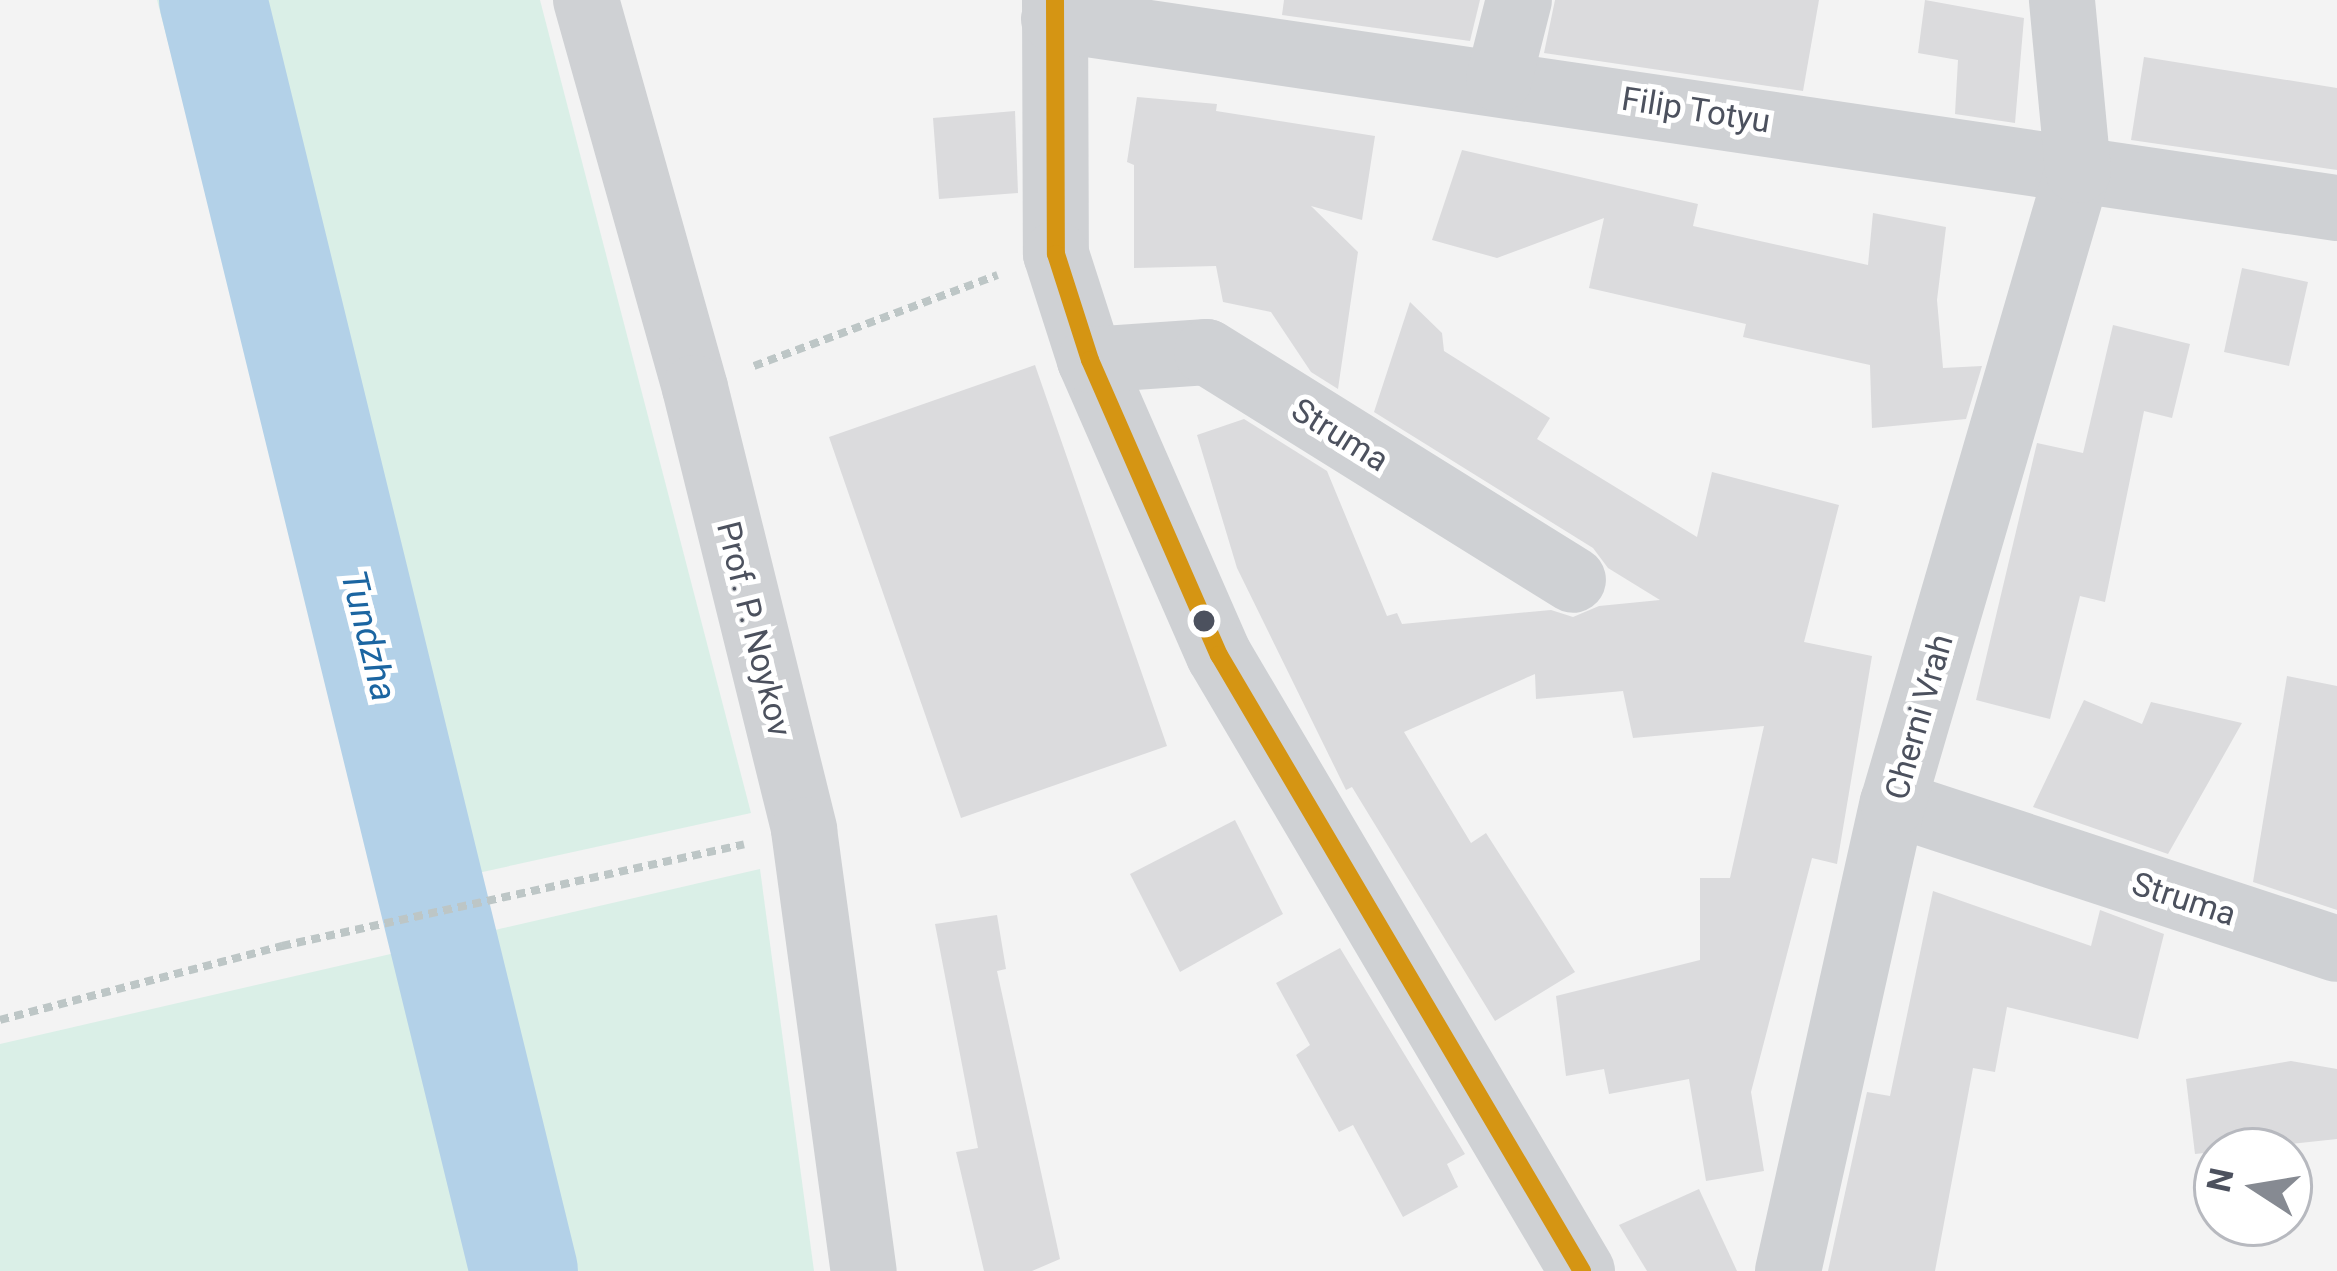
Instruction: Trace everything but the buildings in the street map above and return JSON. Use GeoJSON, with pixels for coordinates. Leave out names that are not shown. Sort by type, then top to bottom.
{"type":"FeatureCollection","features":[{"type":"Feature","properties":{"kind":"street","name":"Prof. P. Noykov"},"geometry":{"type":"LineString","coordinates":[[586,0],[695,388],[804,830],[864,1271]]}},
{"type":"Feature","properties":{"kind":"street"},"geometry":{"type":"LineString","coordinates":[[1499,79],[1519,0]]}},
{"type":"Feature","properties":{"kind":"street"},"geometry":{"type":"LineString","coordinates":[[2062,0],[2078,170]]}},
{"type":"Feature","properties":{"kind":"street"},"geometry":{"type":"LineString","coordinates":[[1054,9],[1056,254],[1090,360],[1219,655],[1582,1271]]}},
{"type":"Feature","properties":{"kind":"street","name":"Filip Totyu"},"geometry":{"type":"LineString","coordinates":[[1054,9],[2337,208]]}},
{"type":"Feature","properties":{"kind":"street","name":"Cherni Vrah"},"geometry":{"type":"LineString","coordinates":[[1788,1271],[1893,803],[2078,170]]}},
{"type":"Feature","properties":{"kind":"street","name":"Struma"},"geometry":{"type":"LineString","coordinates":[[1090,360],[1208,352],[1573,580]]}},
{"type":"Feature","properties":{"kind":"street","name":"Struma"},"geometry":{"type":"LineString","coordinates":[[1893,803],[2337,949]]}},
{"type":"Feature","properties":{"kind":"path"},"geometry":{"type":"LineString","coordinates":[[695,388],[1056,254]]}},
{"type":"Feature","properties":{"kind":"path"},"geometry":{"type":"LineString","coordinates":[[0,1020],[282,946],[804,830]]}},
{"type":"Feature","properties":{"kind":"green space"},"geometry":{"type":"Polygon","coordinates":[[[157,0],[540,0],[751,813],[391,892],[157,0]]]}},
{"type":"Feature","properties":{"kind":"green space"},"geometry":{"type":"Polygon","coordinates":[[[760,869],[814,1271],[0,1271],[0,1044],[760,869]]]}},
{"type":"Feature","properties":{"kind":"waterway","name":"Tundzha"},"geometry":{"type":"LineString","coordinates":[[213,0],[524,1271]]}},
{"type":"Feature","properties":{"kind":"transit line"},"geometry":{"type":"LineString","coordinates":[[1055,0],[1056,254],[1090,360],[1219,655],[1582,1271]]}}]}
